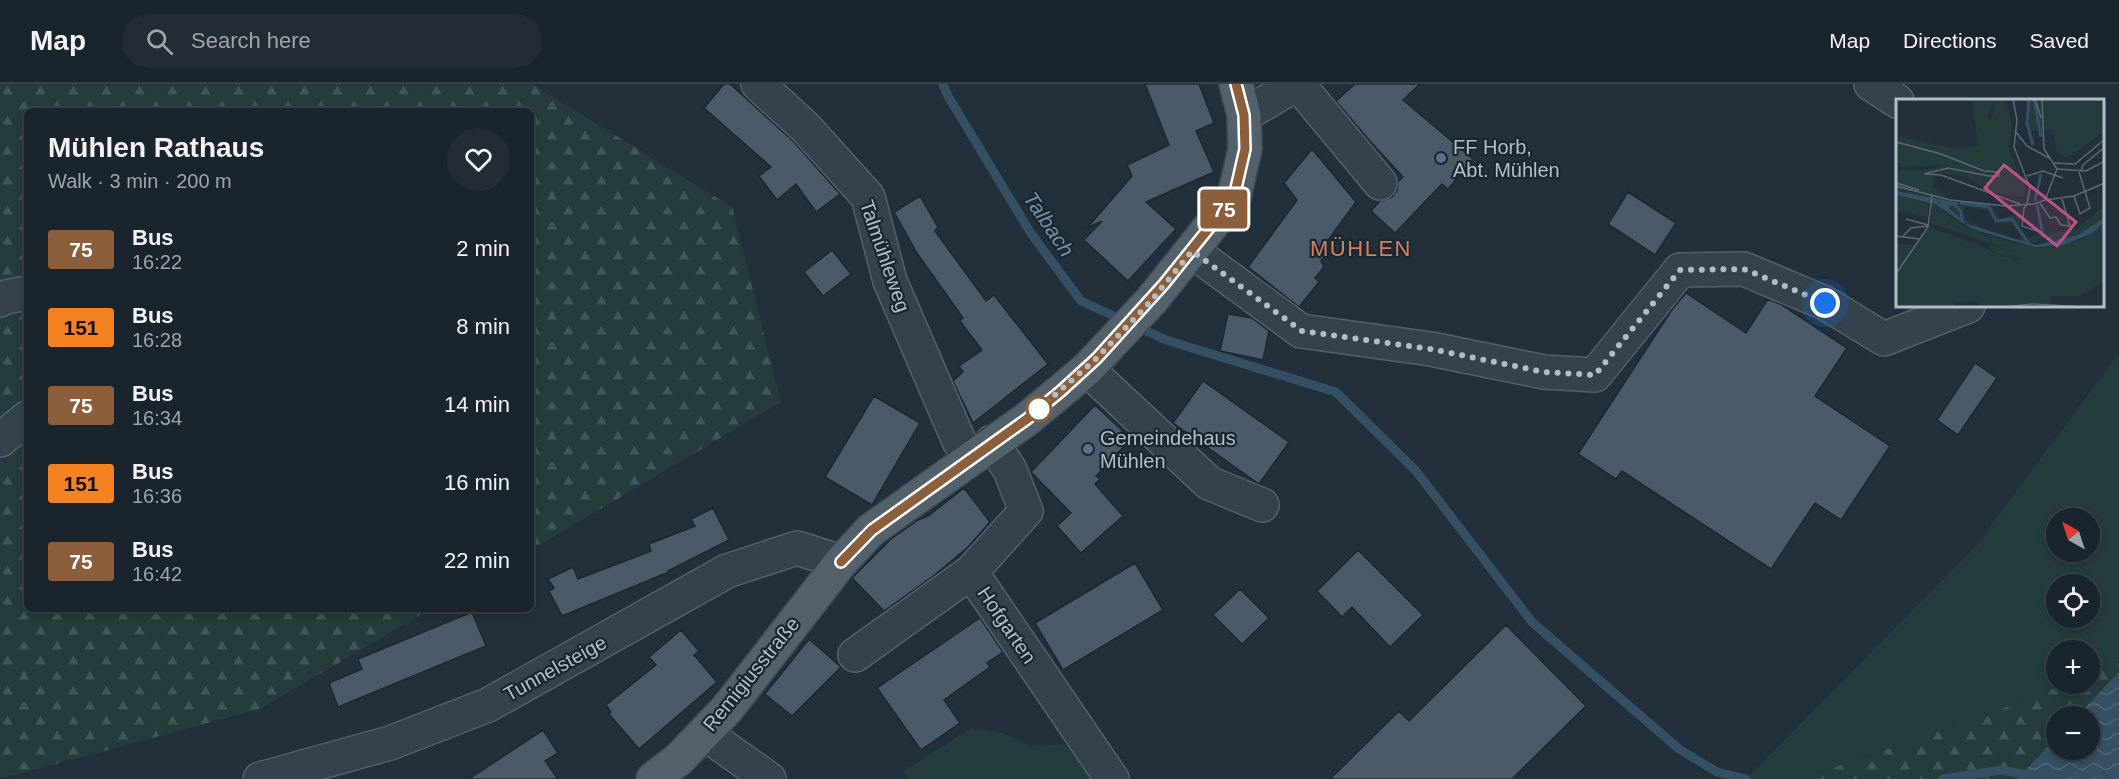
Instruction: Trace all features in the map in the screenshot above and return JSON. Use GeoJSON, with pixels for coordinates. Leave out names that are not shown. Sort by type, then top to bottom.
{"type":"FeatureCollection","features":[{"type":"Feature","properties":{"kind":"main road","name":"Remigiusstraße"},"geometry":{"type":"LineString","coordinates":[[653,779],[679,759],[727,709],[841,562],[872,530],[1027,419],[1092,364],[1151,301],[1234,197],[1245,149],[1244,115],[1236,84]]}},
{"type":"Feature","properties":{"kind":"street","name":"Talmühleweg"},"geometry":{"type":"LineString","coordinates":[[758,84],[806,128],[868,197],[890,281],[959,441],[981,450]]}},
{"type":"Feature","properties":{"kind":"street"},"geometry":{"type":"LineString","coordinates":[[1244,115],[1298,84],[1380,183]]}},
{"type":"Feature","properties":{"kind":"street"},"geometry":{"type":"LineString","coordinates":[[1871,84],[1896,100]]}},
{"type":"Feature","properties":{"kind":"street"},"geometry":{"type":"LineString","coordinates":[[1192,251],[1302,331],[1431,349],[1544,372],[1595,375],[1680,270],[1744,269],[1825,303],[1884,339],[1963,308]]}},
{"type":"Feature","properties":{"kind":"street"},"geometry":{"type":"LineString","coordinates":[[0,300],[24,294]]}},
{"type":"Feature","properties":{"kind":"street"},"geometry":{"type":"LineString","coordinates":[[1092,364],[1209,483],[1262,505]]}},
{"type":"Feature","properties":{"kind":"street"},"geometry":{"type":"LineString","coordinates":[[0,441],[24,421]]}},
{"type":"Feature","properties":{"kind":"street","name":"Hofgarten"},"geometry":{"type":"LineString","coordinates":[[981,450],[1010,470],[1026,511],[972,572],[1112,779]]}},
{"type":"Feature","properties":{"kind":"street","name":"Tunnelsteige"},"geometry":{"type":"LineString","coordinates":[[260,779],[390,743],[488,705],[728,571],[797,549],[841,562]]}},
{"type":"Feature","properties":{"kind":"street"},"geometry":{"type":"LineString","coordinates":[[855,655],[972,572]]}},
{"type":"Feature","properties":{"kind":"street"},"geometry":{"type":"LineString","coordinates":[[704,732],[769,779]]}},
{"type":"Feature","properties":{"kind":"green space"},"geometry":{"type":"Polygon","coordinates":[[[0,84],[532,84],[732,207],[781,402],[534,548],[534,108],[24,108],[24,612],[425,612],[260,709],[0,779],[0,84]]]}},
{"type":"Feature","properties":{"kind":"green space"},"geometry":{"type":"Polygon","coordinates":[[[2119,353],[2119,663],[2100,670],[2100,640],[2046,640],[2046,691],[1986,715],[1801,779],[1746,779],[1975,547],[2119,353]]]}},
{"type":"Feature","properties":{"kind":"green space"},"geometry":{"type":"Polygon","coordinates":[[[2119,663],[2119,672],[2100,692],[2100,670],[2119,663]]]}},
{"type":"Feature","properties":{"kind":"green space"},"geometry":{"type":"Polygon","coordinates":[[[2046,691],[2046,694],[2098,694],[2087,706],[2046,706],[2046,749],[2017,779],[1801,779],[1986,715],[2046,691]]]}},
{"type":"Feature","properties":{"kind":"green space"},"geometry":{"type":"Polygon","coordinates":[[[970,729],[1000,732],[1030,746],[1067,744],[1093,779],[907,779],[904,771],[970,729]]]}},
{"type":"Feature","properties":{"kind":"water"},"geometry":{"type":"Polygon","coordinates":[[[2119,672],[2119,779],[2017,779],[2046,749],[2046,760],[2100,760],[2100,706],[2087,706],[2119,672]]]}},
{"type":"Feature","properties":{"kind":"building"},"geometry":{"type":"Polygon","coordinates":[[[724,84],[730,84],[793,141],[840,194],[816,212],[796,184],[777,200],[759,176],[771,167],[704,108],[724,84]]]}},
{"type":"Feature","properties":{"kind":"building"},"geometry":{"type":"Polygon","coordinates":[[[1145,84],[1199,84],[1214,123],[1196,131],[1214,172],[1146,202],[1176,229],[1128,281],[1084,240],[1102,221],[1087,228],[1132,176],[1127,165],[1169,145],[1145,84]]]}},
{"type":"Feature","properties":{"kind":"building"},"geometry":{"type":"Polygon","coordinates":[[[1355,84],[1420,84],[1403,100],[1473,159],[1448,189],[1442,184],[1395,233],[1371,211],[1380,201],[1392,197],[1397,190],[1398,182],[1403,177],[1336,101],[1355,84]]]}},
{"type":"Feature","properties":{"kind":"building"},"geometry":{"type":"Polygon","coordinates":[[[1312,149],[1356,202],[1320,251],[1325,256],[1321,261],[1324,267],[1315,278],[1319,282],[1299,307],[1248,267],[1297,200],[1284,183],[1312,149]]]}},
{"type":"Feature","properties":{"kind":"building"},"geometry":{"type":"Polygon","coordinates":[[[1628,192],[1676,223],[1655,255],[1608,224],[1628,192]]]}},
{"type":"Feature","properties":{"kind":"building"},"geometry":{"type":"Polygon","coordinates":[[[920,196],[938,227],[935,231],[986,301],[994,295],[1048,364],[973,423],[953,381],[963,372],[959,366],[982,350],[960,321],[963,318],[917,253],[894,212],[920,196]]]}},
{"type":"Feature","properties":{"kind":"building"},"geometry":{"type":"Polygon","coordinates":[[[832,250],[851,274],[823,296],[804,272],[832,250]]]}},
{"type":"Feature","properties":{"kind":"building"},"geometry":{"type":"Polygon","coordinates":[[[1686,293],[1746,333],[1768,299],[1782,305],[1847,348],[1815,396],[1890,446],[1841,520],[1815,503],[1771,569],[1622,471],[1616,479],[1578,454],[1673,308],[1686,293]]]}},
{"type":"Feature","properties":{"kind":"building"},"geometry":{"type":"Polygon","coordinates":[[[1228,314],[1252,318],[1269,331],[1263,360],[1220,351],[1228,314]]]}},
{"type":"Feature","properties":{"kind":"building"},"geometry":{"type":"Polygon","coordinates":[[[1975,363],[1997,378],[1958,435],[1937,420],[1975,363]]]}},
{"type":"Feature","properties":{"kind":"building"},"geometry":{"type":"Polygon","coordinates":[[[1203,381],[1289,442],[1259,484],[1173,423],[1203,381]]]}},
{"type":"Feature","properties":{"kind":"building"},"geometry":{"type":"Polygon","coordinates":[[[874,396],[920,423],[872,505],[825,477],[874,396]]]}},
{"type":"Feature","properties":{"kind":"building","name":"Gemeindehaus Mühlen"},"geometry":{"type":"Polygon","coordinates":[[[1095,405],[1131,439],[1096,476],[1100,479],[1095,484],[1123,516],[1081,553],[1057,526],[1071,513],[1031,472],[1095,405]]]}},
{"type":"Feature","properties":{"kind":"building"},"geometry":{"type":"Polygon","coordinates":[[[964,488],[990,522],[967,548],[932,577],[884,611],[852,578],[891,539],[918,520],[928,516],[964,488]]]}},
{"type":"Feature","properties":{"kind":"building"},"geometry":{"type":"Polygon","coordinates":[[[713,508],[729,540],[669,572],[562,616],[549,591],[554,588],[548,579],[573,567],[578,579],[651,551],[649,544],[695,526],[691,519],[713,508]]]}},
{"type":"Feature","properties":{"kind":"building"},"geometry":{"type":"Polygon","coordinates":[[[1358,550],[1423,615],[1390,647],[1352,607],[1342,617],[1317,591],[1358,550]]]}},
{"type":"Feature","properties":{"kind":"building"},"geometry":{"type":"Polygon","coordinates":[[[1135,563],[1163,610],[1063,670],[1035,623],[1135,563]]]}},
{"type":"Feature","properties":{"kind":"building"},"geometry":{"type":"Polygon","coordinates":[[[1240,589],[1269,618],[1242,644],[1213,615],[1240,589]]]}},
{"type":"Feature","properties":{"kind":"building"},"geometry":{"type":"Polygon","coordinates":[[[472,612],[486,646],[338,707],[329,683],[362,669],[358,659],[472,612]]]}},
{"type":"Feature","properties":{"kind":"building"},"geometry":{"type":"Polygon","coordinates":[[[980,618],[1003,652],[987,663],[990,667],[944,700],[960,723],[921,750],[877,688],[980,618]]]}},
{"type":"Feature","properties":{"kind":"building"},"geometry":{"type":"Polygon","coordinates":[[[1506,625],[1586,706],[1512,779],[1330,779],[1399,711],[1409,721],[1506,625]]]}},
{"type":"Feature","properties":{"kind":"building"},"geometry":{"type":"Polygon","coordinates":[[[681,630],[699,651],[694,655],[717,682],[639,749],[609,714],[611,712],[606,705],[656,665],[649,657],[681,630]]]}},
{"type":"Feature","properties":{"kind":"building"},"geometry":{"type":"Polygon","coordinates":[[[809,639],[841,667],[792,716],[765,694],[809,639]]]}},
{"type":"Feature","properties":{"kind":"building"},"geometry":{"type":"Polygon","coordinates":[[[543,730],[558,753],[545,761],[558,779],[469,779],[543,730]]]}},
{"type":"Feature","properties":{"kind":"waterway","name":"Talbach"},"geometry":{"type":"LineString","coordinates":[[943,84],[1030,232],[1081,301],[1166,340],[1336,392],[1416,471],[1532,622],[1679,749],[1717,772],[1746,779]]}},
{"type":"Feature","properties":{"kind":"waterway"},"geometry":{"type":"LineString","coordinates":[[1943,779],[2001,770],[2049,779]]}},
{"type":"Feature","properties":{"kind":"bus line","name":"75"},"geometry":{"type":"LineString","coordinates":[[841,562],[872,530],[1027,419],[1061,391],[1087,369],[1151,301],[1234,197],[1245,149],[1244,115],[1236,84]]}},
{"type":"Feature","properties":{"kind":"place","name":"FF Horb, Abt. Mühlen"},"geometry":{"type":"Point","coordinates":[1441,158]}},
{"type":"Feature","properties":{"kind":"place","name":"Gemeindehaus Mühlen"},"geometry":{"type":"Point","coordinates":[1088,449]}},
{"type":"Feature","properties":{"kind":"district","name":"MÜHLEN"},"geometry":{"type":"Point","coordinates":[1361,248]}},
{"type":"Feature","properties":{"kind":"route"},"geometry":{"type":"LineString","coordinates":[[1039,409],[1087,369],[1151,301],[1192,251],[1302,331],[1431,349],[1544,372],[1595,375],[1680,270],[1744,269],[1825,303]]}}]}
